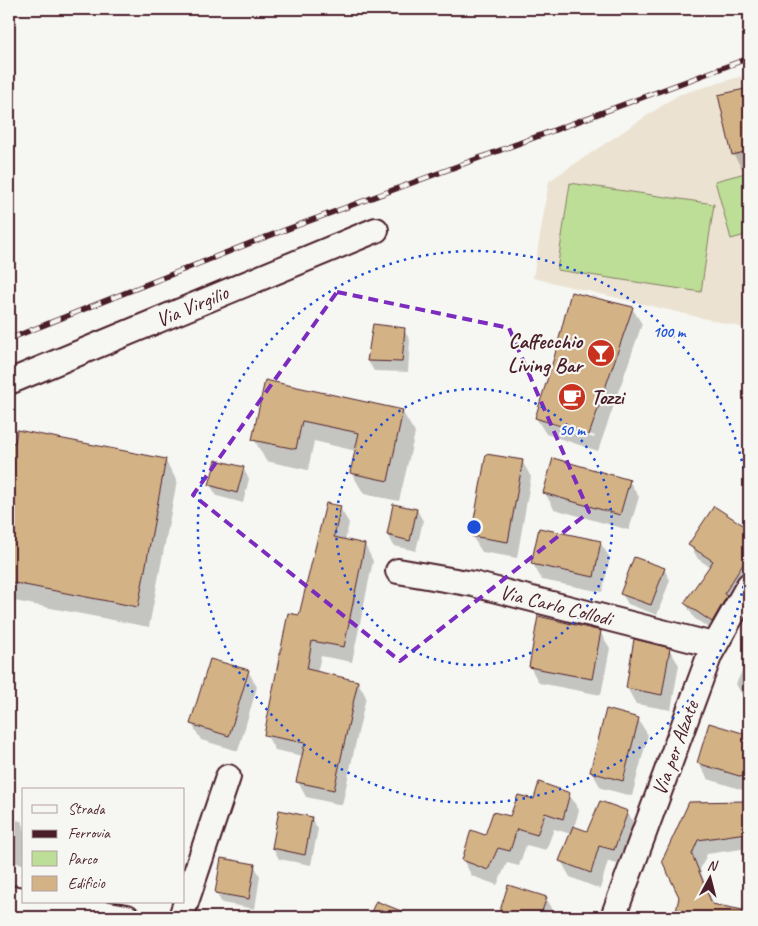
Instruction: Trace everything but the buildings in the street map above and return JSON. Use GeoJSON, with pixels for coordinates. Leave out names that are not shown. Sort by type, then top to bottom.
{"type":"FeatureCollection","features":[{"type":"Feature","properties":{"kind":"street","name":"Via Virgilio"},"geometry":{"type":"LineString","coordinates":[[9,382],[376,230]]}},
{"type":"Feature","properties":{"kind":"street","name":"Via Carlo Collodi"},"geometry":{"type":"LineString","coordinates":[[398,570],[473,584],[713,645]]}},
{"type":"Feature","properties":{"kind":"street","name":"Via per Alzate"},"geometry":{"type":"LineString","coordinates":[[613,917],[713,645],[749,585]]}},
{"type":"Feature","properties":{"kind":"street"},"geometry":{"type":"LineString","coordinates":[[181,917],[228,778]]}},
{"type":"Feature","properties":{"kind":"street"},"geometry":{"type":"LineString","coordinates":[[9,898],[22,900]]}},
{"type":"Feature","properties":{"kind":"street"},"geometry":{"type":"LineString","coordinates":[[49,904],[127,917]]}},
{"type":"Feature","properties":{"kind":"highlighted area"},"geometry":{"type":"Polygon","coordinates":[[[337,292],[509,328],[589,512],[400,661],[193,495],[337,292]]]}},
{"type":"Feature","properties":{"kind":"shaded area"},"geometry":{"type":"Polygon","coordinates":[[[749,74],[749,329],[533,278],[549,181],[678,95],[749,74]]]}},
{"type":"Feature","properties":{"kind":"green space"},"geometry":{"type":"Polygon","coordinates":[[[749,172],[749,234],[731,239],[715,181],[749,172]]]}},
{"type":"Feature","properties":{"kind":"green space"},"geometry":{"type":"Polygon","coordinates":[[[570,183],[714,204],[701,292],[557,270],[570,183]]]}},
{"type":"Feature","properties":{"kind":"railway"},"geometry":{"type":"LineString","coordinates":[[9,339],[258,240],[749,58]]}},
{"type":"Feature","properties":{"kind":"place","name":"Caffecchio Living Bar"},"geometry":{"type":"Point","coordinates":[601,353]}},
{"type":"Feature","properties":{"kind":"place","name":"Tozzi"},"geometry":{"type":"Point","coordinates":[572,397]}}]}
